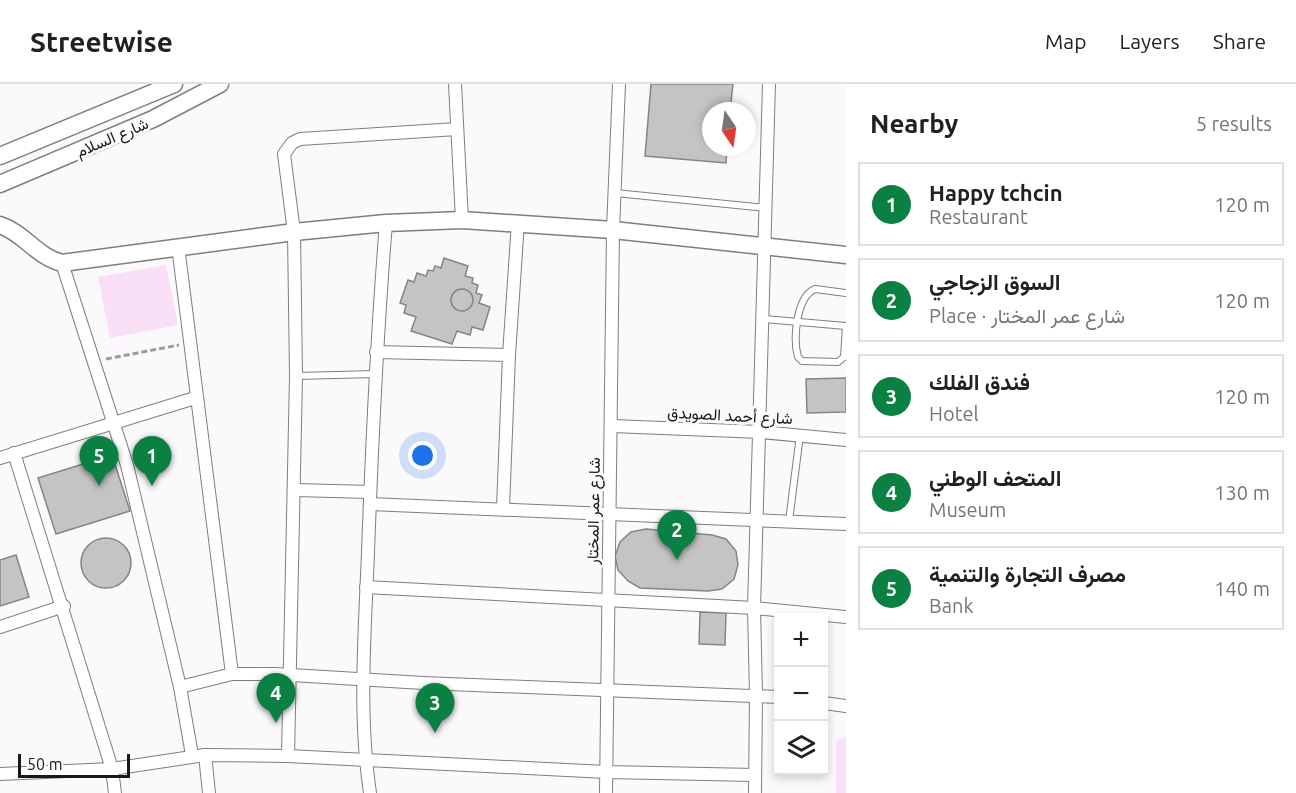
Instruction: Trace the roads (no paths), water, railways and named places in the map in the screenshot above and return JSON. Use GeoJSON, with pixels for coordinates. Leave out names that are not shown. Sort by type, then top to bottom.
{"type":"FeatureCollection","features":[{"type":"Feature","properties":{"kind":"street","name":"شارع السلام"},"geometry":{"type":"LineString","coordinates":[[0,156],[174,84]]}},
{"type":"Feature","properties":{"kind":"street","name":"شارع السلام"},"geometry":{"type":"LineString","coordinates":[[0,184],[153,119],[220,84]]}},
{"type":"Feature","properties":{"kind":"street"},"geometry":{"type":"LineString","coordinates":[[455,84],[462,220]]}},
{"type":"Feature","properties":{"kind":"street","name":"شارع عمر المختار"},"geometry":{"type":"LineString","coordinates":[[606,793],[614,230],[619,84]]}},
{"type":"Feature","properties":{"kind":"street"},"geometry":{"type":"LineString","coordinates":[[755,793],[754,608],[761,432],[769,84]]}},
{"type":"Feature","properties":{"kind":"street"},"geometry":{"type":"LineString","coordinates":[[288,756],[296,376],[294,232],[284,154],[292,143],[300,139],[457,129]]}},
{"type":"Feature","properties":{"kind":"street"},"geometry":{"type":"LineString","coordinates":[[0,225],[17,234],[48,258],[62,263],[294,232],[386,223],[462,220],[614,230],[846,255]]}},
{"type":"Feature","properties":{"kind":"street"},"geometry":{"type":"LineString","coordinates":[[503,508],[509,355],[518,222]]}},
{"type":"Feature","properties":{"kind":"street"},"geometry":{"type":"LineString","coordinates":[[370,793],[365,760],[363,679],[376,352],[386,223]]}},
{"type":"Feature","properties":{"kind":"street"},"geometry":{"type":"LineString","coordinates":[[178,246],[195,398],[232,674]]}},
{"type":"Feature","properties":{"kind":"street"},"geometry":{"type":"LineString","coordinates":[[62,263],[127,465],[180,687],[192,755]]}},
{"type":"Feature","properties":{"kind":"street"},"geometry":{"type":"LineString","coordinates":[[376,352],[509,355]]}},
{"type":"Feature","properties":{"kind":"street"},"geometry":{"type":"LineString","coordinates":[[0,458],[195,398]]}},
{"type":"Feature","properties":{"kind":"street","name":"شارع أحمد الصويدق"},"geometry":{"type":"LineString","coordinates":[[612,426],[761,432],[846,440]]}},
{"type":"Feature","properties":{"kind":"street"},"geometry":{"type":"LineString","coordinates":[[14,453],[64,606],[103,745],[112,769],[115,793]]}},
{"type":"Feature","properties":{"kind":"street"},"geometry":{"type":"LineString","coordinates":[[295,490],[503,508],[846,524]]}},
{"type":"Feature","properties":{"kind":"street"},"geometry":{"type":"LineString","coordinates":[[366,587],[754,608],[846,616]]}},
{"type":"Feature","properties":{"kind":"street"},"geometry":{"type":"LineString","coordinates":[[0,627],[64,606]]}},
{"type":"Feature","properties":{"kind":"street"},"geometry":{"type":"LineString","coordinates":[[180,687],[232,674],[774,697]]}},
{"type":"Feature","properties":{"kind":"street"},"geometry":{"type":"LineString","coordinates":[[828,704],[846,706]]}},
{"type":"Feature","properties":{"kind":"street"},"geometry":{"type":"LineString","coordinates":[[0,774],[112,769],[192,755],[205,755],[288,756],[606,772],[755,776]]}},
{"type":"Feature","properties":{"kind":"street"},"geometry":{"type":"LineString","coordinates":[[205,755],[209,793]]}},
{"type":"Feature","properties":{"kind":"lane"},"geometry":{"type":"LineString","coordinates":[[615,193],[767,208]]}},
{"type":"Feature","properties":{"kind":"lane"},"geometry":{"type":"LineString","coordinates":[[764,319],[797,322],[846,326],[844,357],[832,363],[801,361],[798,357],[797,322],[806,295],[811,291],[815,289],[846,293]]}},
{"type":"Feature","properties":{"kind":"lane"},"geometry":{"type":"LineString","coordinates":[[296,376],[375,374]]}},
{"type":"Feature","properties":{"kind":"lane"},"geometry":{"type":"LineString","coordinates":[[789,521],[800,435]]}},
{"type":"Feature","properties":{"kind":"place","name":"مصرف التجارة والتنمية"},"geometry":{"type":"Point","coordinates":[99,486]}},
{"type":"Feature","properties":{"kind":"place","name":"Happy tchcin"},"geometry":{"type":"Point","coordinates":[152,486]}},
{"type":"Feature","properties":{"kind":"place","name":"السوق الزجاجي"},"geometry":{"type":"Point","coordinates":[677,560]}},
{"type":"Feature","properties":{"kind":"place","name":"المتحف الوطني"},"geometry":{"type":"Point","coordinates":[276,723]}},
{"type":"Feature","properties":{"kind":"place","name":"فندق الفلك"},"geometry":{"type":"Point","coordinates":[435,733]}}]}
